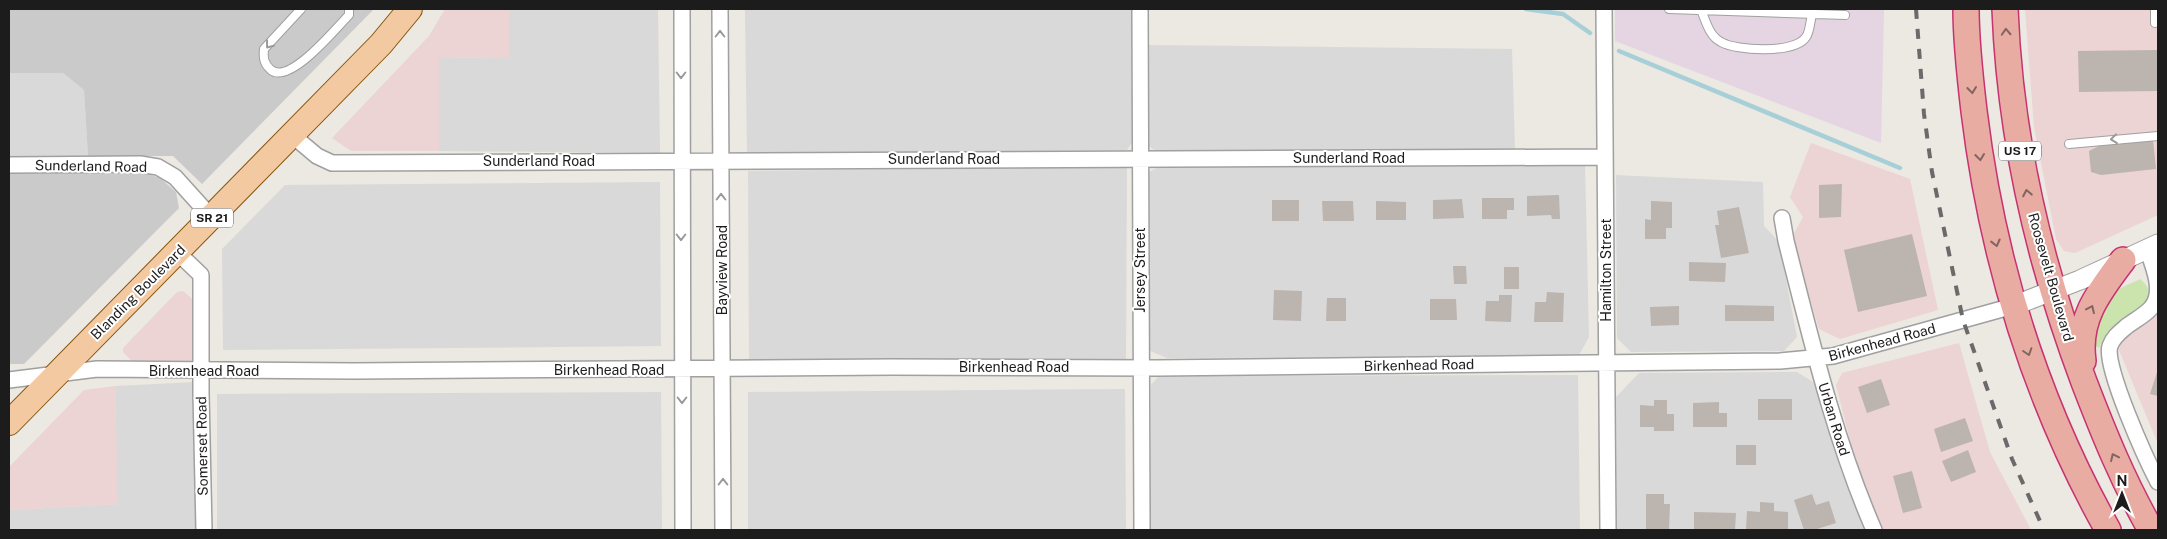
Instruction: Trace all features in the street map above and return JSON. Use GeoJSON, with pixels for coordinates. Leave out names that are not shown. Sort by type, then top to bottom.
{"type":"FeatureCollection","features":[{"type":"Feature","properties":{"kind":"highway","name":"Roosevelt Boulevard"},"geometry":{"type":"LineString","coordinates":[[2005,9],[2010,91],[2036,235],[2052,291],[2102,432],[2135,502],[2151,530]]}},
{"type":"Feature","properties":{"kind":"highway","name":"US 17"},"geometry":{"type":"LineString","coordinates":[[1969,15],[1985,188],[1996,243],[2013,306],[2049,410],[2080,477],[2108,530]]}},
{"type":"Feature","properties":{"kind":"highway"},"geometry":{"type":"LineString","coordinates":[[2088,390],[2081,348],[2083,329],[2089,311],[2101,289],[2123,260]]}},
{"type":"Feature","properties":{"kind":"main road","name":"Blanding Boulevard"},"geometry":{"type":"LineString","coordinates":[[9,423],[381,44],[410,9]]}},
{"type":"Feature","properties":{"kind":"street"},"geometry":{"type":"LineString","coordinates":[[682,9],[683,530]]}},
{"type":"Feature","properties":{"kind":"street","name":"Bayview Road"},"geometry":{"type":"LineString","coordinates":[[720,9],[724,530]]}},
{"type":"Feature","properties":{"kind":"street","name":"Jersey Street"},"geometry":{"type":"LineString","coordinates":[[1140,9],[1142,530]]}},
{"type":"Feature","properties":{"kind":"street","name":"Hamilton Street"},"geometry":{"type":"LineString","coordinates":[[1604,9],[1608,530]]}},
{"type":"Feature","properties":{"kind":"street","name":"Sunderland Road"},"geometry":{"type":"LineString","coordinates":[[292,135],[317,156],[332,163],[1605,157]]}},
{"type":"Feature","properties":{"kind":"street","name":"Sunderland Road"},"geometry":{"type":"LineString","coordinates":[[9,165],[140,164],[158,168],[175,177],[212,218]]}},
{"type":"Feature","properties":{"kind":"street","name":"Urban Road"},"geometry":{"type":"LineString","coordinates":[[1782,218],[1786,241],[1816,358],[1842,446],[1874,530]]}},
{"type":"Feature","properties":{"kind":"street"},"geometry":{"type":"LineString","coordinates":[[2013,306],[2153,247],[2157,293],[2152,307],[2116,335],[2109,347],[2109,360],[2157,474]]}},
{"type":"Feature","properties":{"kind":"street","name":"Somerset Road"},"geometry":{"type":"LineString","coordinates":[[177,252],[201,275],[204,530]]}},
{"type":"Feature","properties":{"kind":"street","name":"Birkenhead Road"},"geometry":{"type":"LineString","coordinates":[[9,380],[97,369],[201,371],[722,369],[1780,361],[1833,356],[2013,306]]}},
{"type":"Feature","properties":{"kind":"lane"},"geometry":{"type":"LineString","coordinates":[[301,9],[264,49],[263,57],[266,66],[274,73],[283,73],[298,66],[349,15],[349,9]]}},
{"type":"Feature","properties":{"kind":"lane"},"geometry":{"type":"LineString","coordinates":[[1669,9],[1845,15]]}},
{"type":"Feature","properties":{"kind":"lane"},"geometry":{"type":"LineString","coordinates":[[2156,9],[2156,23]]}},
{"type":"Feature","properties":{"kind":"lane"},"geometry":{"type":"LineString","coordinates":[[1701,10],[1711,34],[1721,43],[1778,49],[1795,46],[1806,37],[1812,15]]}},
{"type":"Feature","properties":{"kind":"lane"},"geometry":{"type":"LineString","coordinates":[[2069,144],[2158,136]]}},
{"type":"Feature","properties":{"kind":"shaded area"},"geometry":{"type":"Polygon","coordinates":[[[9,9],[374,9],[202,184],[173,156],[88,156],[84,90],[63,73],[9,73],[9,9]]]}},
{"type":"Feature","properties":{"kind":"shaded area"},"geometry":{"type":"Polygon","coordinates":[[[445,9],[509,9],[509,57],[439,58],[439,151],[351,151],[332,138],[429,36],[445,9]]]}},
{"type":"Feature","properties":{"kind":"shaded area"},"geometry":{"type":"Polygon","coordinates":[[[509,9],[658,9],[660,153],[439,151],[439,58],[509,57],[509,9]]]}},
{"type":"Feature","properties":{"kind":"shaded area"},"geometry":{"type":"Polygon","coordinates":[[[745,9],[1133,9],[1134,139],[1127,150],[747,154],[745,9]]]}},
{"type":"Feature","properties":{"kind":"shaded area"},"geometry":{"type":"Polygon","coordinates":[[[1615,9],[1884,9],[1881,143],[1615,41],[1615,9]]]}},
{"type":"Feature","properties":{"kind":"shaded area"},"geometry":{"type":"Polygon","coordinates":[[[2025,9],[2158,9],[2158,215],[2075,253],[2064,251],[2056,239],[2034,127],[2025,9]]]}},
{"type":"Feature","properties":{"kind":"shaded area"},"geometry":{"type":"Polygon","coordinates":[[[1148,45],[1512,49],[1515,149],[1156,151],[1147,145],[1148,45]]]}},
{"type":"Feature","properties":{"kind":"shaded area"},"geometry":{"type":"Polygon","coordinates":[[[9,73],[63,73],[84,90],[88,156],[9,156],[9,73]]]}},
{"type":"Feature","properties":{"kind":"shaded area"},"geometry":{"type":"Polygon","coordinates":[[[1811,143],[1910,179],[1938,310],[1840,339],[1819,329],[1792,237],[1803,217],[1790,197],[1811,143]]]}},
{"type":"Feature","properties":{"kind":"shaded area"},"geometry":{"type":"Polygon","coordinates":[[[1585,165],[1589,337],[1578,357],[1167,358],[1150,351],[1149,172],[1161,166],[1585,165]]]}},
{"type":"Feature","properties":{"kind":"shaded area"},"geometry":{"type":"Polygon","coordinates":[[[1127,167],[1126,359],[749,360],[748,171],[1127,167]]]}},
{"type":"Feature","properties":{"kind":"shaded area"},"geometry":{"type":"Polygon","coordinates":[[[141,172],[160,178],[176,192],[179,208],[24,364],[9,364],[9,174],[141,172]]]}},
{"type":"Feature","properties":{"kind":"shaded area"},"geometry":{"type":"Polygon","coordinates":[[[1616,175],[1763,182],[1764,226],[1779,242],[1797,337],[1784,351],[1631,352],[1617,338],[1616,175]]]}},
{"type":"Feature","properties":{"kind":"shaded area"},"geometry":{"type":"Polygon","coordinates":[[[660,182],[661,346],[223,350],[222,249],[285,185],[660,182]]]}},
{"type":"Feature","properties":{"kind":"shaded area"},"geometry":{"type":"Polygon","coordinates":[[[183,291],[195,301],[197,356],[188,366],[136,365],[123,352],[123,348],[177,292],[183,291]]]}},
{"type":"Feature","properties":{"kind":"shaded area"},"geometry":{"type":"Polygon","coordinates":[[[2158,313],[2158,444],[2119,350],[2125,334],[2158,313]]]}},
{"type":"Feature","properties":{"kind":"shaded area"},"geometry":{"type":"Polygon","coordinates":[[[1959,343],[1990,452],[2031,530],[1881,530],[1856,464],[1836,385],[1842,373],[1959,343]]]}},
{"type":"Feature","properties":{"kind":"shaded area"},"geometry":{"type":"Polygon","coordinates":[[[1797,372],[1813,382],[1867,530],[1617,530],[1616,397],[1639,373],[1797,372]]]}},
{"type":"Feature","properties":{"kind":"shaded area"},"geometry":{"type":"Polygon","coordinates":[[[1578,375],[1580,530],[1150,530],[1151,385],[1159,376],[1578,375]]]}},
{"type":"Feature","properties":{"kind":"shaded area"},"geometry":{"type":"Polygon","coordinates":[[[196,382],[197,530],[9,530],[9,508],[11,510],[117,504],[115,386],[196,382]]]}},
{"type":"Feature","properties":{"kind":"shaded area"},"geometry":{"type":"Polygon","coordinates":[[[115,386],[118,504],[11,510],[9,508],[9,467],[84,390],[115,386]]]}},
{"type":"Feature","properties":{"kind":"shaded area"},"geometry":{"type":"Polygon","coordinates":[[[1125,389],[1126,530],[748,530],[748,392],[1125,389]]]}},
{"type":"Feature","properties":{"kind":"shaded area"},"geometry":{"type":"Polygon","coordinates":[[[661,392],[662,530],[217,530],[217,394],[661,392]]]}},
{"type":"Feature","properties":{"kind":"green space"},"geometry":{"type":"Polygon","coordinates":[[[2140,279],[2147,287],[2149,294],[2147,301],[2141,308],[2111,328],[2099,348],[2095,346],[2097,331],[2104,308],[2112,295],[2140,279]]]}},
{"type":"Feature","properties":{"kind":"building"},"geometry":{"type":"Polygon","coordinates":[[[2158,50],[2158,91],[2079,92],[2078,51],[2158,50]]]}},
{"type":"Feature","properties":{"kind":"building"},"geometry":{"type":"Polygon","coordinates":[[[2153,140],[2156,169],[2101,175],[2091,172],[2089,151],[2099,146],[2153,140]]]}},
{"type":"Feature","properties":{"kind":"building"},"geometry":{"type":"Polygon","coordinates":[[[1842,184],[1841,217],[1819,218],[1819,185],[1842,184]]]}},
{"type":"Feature","properties":{"kind":"building"},"geometry":{"type":"Polygon","coordinates":[[[1559,195],[1560,219],[1552,219],[1551,215],[1527,216],[1527,196],[1559,195]]]}},
{"type":"Feature","properties":{"kind":"building"},"geometry":{"type":"Polygon","coordinates":[[[1482,198],[1514,198],[1514,210],[1507,210],[1507,219],[1482,219],[1482,198]]]}},
{"type":"Feature","properties":{"kind":"building"},"geometry":{"type":"Polygon","coordinates":[[[1462,199],[1464,218],[1433,219],[1433,200],[1462,199]]]}},
{"type":"Feature","properties":{"kind":"building"},"geometry":{"type":"Polygon","coordinates":[[[1272,200],[1299,200],[1299,221],[1272,221],[1272,200]]]}},
{"type":"Feature","properties":{"kind":"building"},"geometry":{"type":"Polygon","coordinates":[[[1322,201],[1353,201],[1354,221],[1323,221],[1322,201]]]}},
{"type":"Feature","properties":{"kind":"building"},"geometry":{"type":"Polygon","coordinates":[[[1376,201],[1406,202],[1406,220],[1376,220],[1376,201]]]}},
{"type":"Feature","properties":{"kind":"building"},"geometry":{"type":"Polygon","coordinates":[[[1651,201],[1672,202],[1672,228],[1666,228],[1666,239],[1645,239],[1645,219],[1651,220],[1651,201]]]}},
{"type":"Feature","properties":{"kind":"building"},"geometry":{"type":"Polygon","coordinates":[[[1739,207],[1749,253],[1721,258],[1715,225],[1719,225],[1717,211],[1739,207]]]}},
{"type":"Feature","properties":{"kind":"building"},"geometry":{"type":"Polygon","coordinates":[[[1912,234],[1927,296],[1858,312],[1844,250],[1912,234]]]}},
{"type":"Feature","properties":{"kind":"building"},"geometry":{"type":"Polygon","coordinates":[[[1689,262],[1726,263],[1725,282],[1689,281],[1689,262]]]}},
{"type":"Feature","properties":{"kind":"building"},"geometry":{"type":"Polygon","coordinates":[[[1453,266],[1466,266],[1467,284],[1454,284],[1453,266]]]}},
{"type":"Feature","properties":{"kind":"building"},"geometry":{"type":"Polygon","coordinates":[[[1504,267],[1519,267],[1519,289],[1504,289],[1504,267]]]}},
{"type":"Feature","properties":{"kind":"building"},"geometry":{"type":"Polygon","coordinates":[[[1274,290],[1302,291],[1301,321],[1273,320],[1274,290]]]}},
{"type":"Feature","properties":{"kind":"building"},"geometry":{"type":"Polygon","coordinates":[[[1547,292],[1564,293],[1563,322],[1534,322],[1535,302],[1546,302],[1547,292]]]}},
{"type":"Feature","properties":{"kind":"building"},"geometry":{"type":"Polygon","coordinates":[[[1499,295],[1512,295],[1511,322],[1485,321],[1486,301],[1499,301],[1499,295]]]}},
{"type":"Feature","properties":{"kind":"building"},"geometry":{"type":"Polygon","coordinates":[[[1327,298],[1346,298],[1346,321],[1326,321],[1327,298]]]}},
{"type":"Feature","properties":{"kind":"building"},"geometry":{"type":"Polygon","coordinates":[[[1430,299],[1456,299],[1457,320],[1430,320],[1430,299]]]}},
{"type":"Feature","properties":{"kind":"building"},"geometry":{"type":"Polygon","coordinates":[[[1725,305],[1774,306],[1774,321],[1725,321],[1725,305]]]}},
{"type":"Feature","properties":{"kind":"building"},"geometry":{"type":"Polygon","coordinates":[[[1679,306],[1679,325],[1651,326],[1650,307],[1679,306]]]}},
{"type":"Feature","properties":{"kind":"building"},"geometry":{"type":"Polygon","coordinates":[[[2158,369],[2158,396],[2150,394],[2158,369]]]}},
{"type":"Feature","properties":{"kind":"building"},"geometry":{"type":"Polygon","coordinates":[[[1881,379],[1890,405],[1867,413],[1858,387],[1881,379]]]}},
{"type":"Feature","properties":{"kind":"building"},"geometry":{"type":"Polygon","coordinates":[[[1758,399],[1792,399],[1792,420],[1758,420],[1758,399]]]}},
{"type":"Feature","properties":{"kind":"building"},"geometry":{"type":"Polygon","coordinates":[[[1654,400],[1667,400],[1667,414],[1674,414],[1674,431],[1654,431],[1654,427],[1640,427],[1640,405],[1654,406],[1654,400]]]}},
{"type":"Feature","properties":{"kind":"building"},"geometry":{"type":"Polygon","coordinates":[[[1719,402],[1719,413],[1727,413],[1727,427],[1693,427],[1693,403],[1719,402]]]}},
{"type":"Feature","properties":{"kind":"building"},"geometry":{"type":"Polygon","coordinates":[[[1965,418],[1973,441],[1941,452],[1934,429],[1965,418]]]}},
{"type":"Feature","properties":{"kind":"building"},"geometry":{"type":"Polygon","coordinates":[[[1736,445],[1756,445],[1756,465],[1736,465],[1736,445]]]}},
{"type":"Feature","properties":{"kind":"building"},"geometry":{"type":"Polygon","coordinates":[[[1968,450],[1976,472],[1951,482],[1942,461],[1968,450]]]}},
{"type":"Feature","properties":{"kind":"building"},"geometry":{"type":"Polygon","coordinates":[[[1912,471],[1922,508],[1903,513],[1893,476],[1912,471]]]}},
{"type":"Feature","properties":{"kind":"building"},"geometry":{"type":"Polygon","coordinates":[[[1646,494],[1664,494],[1664,504],[1670,504],[1669,530],[1646,530],[1646,494]]]}},
{"type":"Feature","properties":{"kind":"building"},"geometry":{"type":"Polygon","coordinates":[[[1812,494],[1816,505],[1829,501],[1836,523],[1814,530],[1804,530],[1794,500],[1812,494]]]}},
{"type":"Feature","properties":{"kind":"building"},"geometry":{"type":"Polygon","coordinates":[[[1760,502],[1774,503],[1774,511],[1788,512],[1788,530],[1746,530],[1747,511],[1760,512],[1760,502]]]}},
{"type":"Feature","properties":{"kind":"building"},"geometry":{"type":"Polygon","coordinates":[[[1694,512],[1736,513],[1735,530],[1694,530],[1694,512]]]}},
{"type":"Feature","properties":{"kind":"waterway"},"geometry":{"type":"LineString","coordinates":[[1526,9],[1563,14],[1590,33]]}},
{"type":"Feature","properties":{"kind":"waterway"},"geometry":{"type":"LineString","coordinates":[[1619,51],[1900,168]]}},
{"type":"Feature","properties":{"kind":"railway"},"geometry":{"type":"LineString","coordinates":[[1916,9],[1924,114],[1932,172],[1963,320],[2012,459],[2044,530]]}}]}
